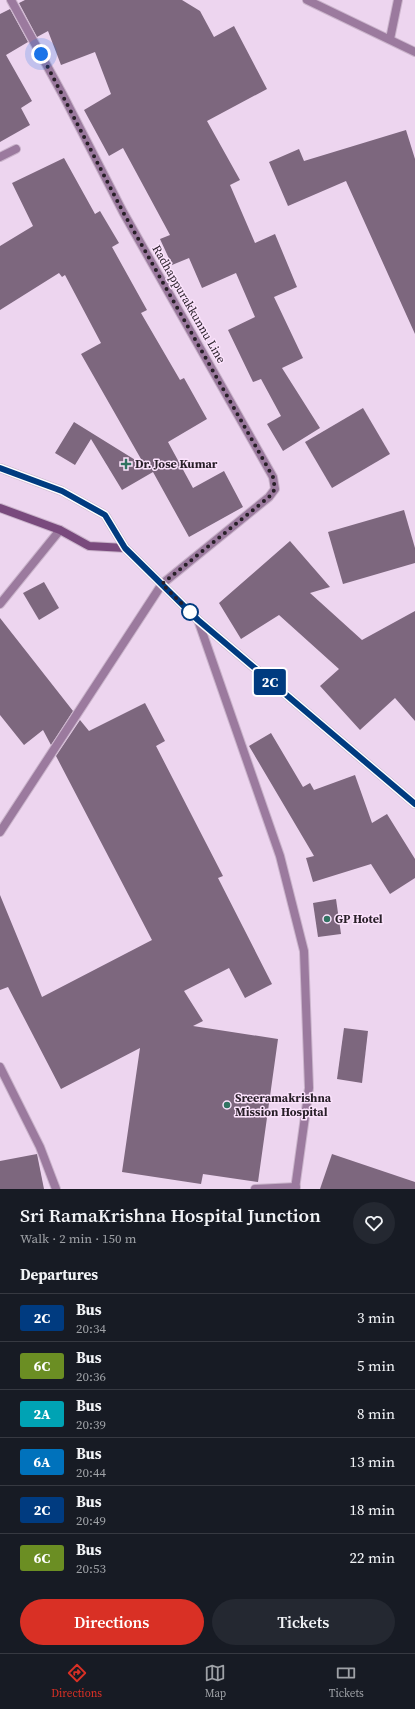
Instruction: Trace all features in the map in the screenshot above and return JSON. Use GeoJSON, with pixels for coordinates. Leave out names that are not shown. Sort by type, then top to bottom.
{"type":"FeatureCollection","features":[{"type":"Feature","properties":{"kind":"main road"},"geometry":{"type":"LineString","coordinates":[[0,468],[62,491],[105,515],[125,548],[198,620],[415,804]]}},
{"type":"Feature","properties":{"kind":"main road"},"geometry":{"type":"LineString","coordinates":[[0,508],[60,530],[89,546],[125,548]]}},
{"type":"Feature","properties":{"kind":"street","name":"Radhappurakkunnu Line"},"geometry":{"type":"LineString","coordinates":[[0,832],[162,584],[269,497],[275,489],[273,477],[123,212],[63,95],[11,0]]}},
{"type":"Feature","properties":{"kind":"street"},"geometry":{"type":"LineString","coordinates":[[307,0],[415,52]]}},
{"type":"Feature","properties":{"kind":"street"},"geometry":{"type":"LineString","coordinates":[[390,39],[398,0]]}},
{"type":"Feature","properties":{"kind":"street"},"geometry":{"type":"LineString","coordinates":[[0,157],[16,149]]}},
{"type":"Feature","properties":{"kind":"street"},"geometry":{"type":"LineString","coordinates":[[0,604],[60,530]]}},
{"type":"Feature","properties":{"kind":"street"},"geometry":{"type":"LineString","coordinates":[[198,620],[280,856],[304,951],[309,1088],[296,1188],[255,1189]]}},
{"type":"Feature","properties":{"kind":"street"},"geometry":{"type":"LineString","coordinates":[[0,1067],[40,1146],[56,1189]]}},
{"type":"Feature","properties":{"kind":"building"},"geometry":{"type":"Polygon","coordinates":[[[25,0],[182,0],[200,11],[214,37],[234,26],[267,89],[207,121],[240,180],[230,185],[255,243],[275,234],[297,287],[274,297],[303,358],[282,368],[320,428],[283,451],[267,424],[281,416],[261,379],[253,382],[228,330],[255,317],[236,273],[202,288],[189,258],[172,265],[160,239],[170,235],[123,148],[109,156],[84,110],[111,94],[95,52],[61,65],[48,31],[37,37],[19,3],[25,0]]]}},
{"type":"Feature","properties":{"kind":"building"},"geometry":{"type":"Polygon","coordinates":[[[10,9],[28,42],[6,55],[32,101],[21,108],[30,125],[0,142],[0,14],[10,9]]]}},
{"type":"Feature","properties":{"kind":"building"},"geometry":{"type":"Polygon","coordinates":[[[406,130],[415,159],[415,334],[346,181],[288,206],[269,162],[299,149],[304,161],[406,130]]]}},
{"type":"Feature","properties":{"kind":"building"},"geometry":{"type":"Polygon","coordinates":[[[64,158],[95,214],[100,211],[119,243],[112,247],[147,310],[141,313],[180,380],[184,378],[207,419],[168,442],[193,488],[224,471],[243,507],[189,537],[153,472],[122,490],[91,439],[75,465],[55,453],[74,422],[145,466],[81,354],[101,343],[65,275],[62,277],[59,273],[0,310],[0,246],[33,226],[12,183],[64,158]]]}},
{"type":"Feature","properties":{"kind":"building"},"geometry":{"type":"Polygon","coordinates":[[[363,408],[390,454],[332,488],[305,442],[363,408]]]}},
{"type":"Feature","properties":{"kind":"building"},"geometry":{"type":"Polygon","coordinates":[[[404,510],[415,548],[415,563],[343,584],[328,532],[404,510]]]}},
{"type":"Feature","properties":{"kind":"building"},"geometry":{"type":"Polygon","coordinates":[[[290,541],[330,587],[310,593],[362,640],[415,611],[415,721],[395,698],[360,730],[320,686],[339,669],[279,615],[241,639],[219,603],[290,541]]]}},
{"type":"Feature","properties":{"kind":"building"},"geometry":{"type":"Polygon","coordinates":[[[44,582],[59,608],[39,620],[23,593],[44,582]]]}},
{"type":"Feature","properties":{"kind":"building"},"geometry":{"type":"Polygon","coordinates":[[[0,618],[73,711],[51,745],[43,730],[24,745],[0,715],[0,618]]]}},
{"type":"Feature","properties":{"kind":"building"},"geometry":{"type":"Polygon","coordinates":[[[145,703],[165,741],[156,746],[223,876],[218,878],[272,984],[245,998],[229,968],[184,991],[203,1021],[193,1026],[278,1039],[258,1182],[203,1174],[201,1184],[122,1172],[140,1048],[61,1089],[8,987],[0,990],[0,895],[42,997],[152,940],[56,756],[80,720],[89,731],[145,703]]]}},
{"type":"Feature","properties":{"kind":"building"},"geometry":{"type":"Polygon","coordinates":[[[271,733],[303,787],[310,783],[314,790],[355,775],[372,823],[387,814],[415,859],[415,878],[390,894],[371,864],[313,882],[306,858],[314,856],[249,746],[271,733]]]}},
{"type":"Feature","properties":{"kind":"building","name":"GP Hotel"},"geometry":{"type":"Polygon","coordinates":[[[336,899],[341,934],[318,937],[313,903],[336,899]]]}},
{"type":"Feature","properties":{"kind":"building"},"geometry":{"type":"Polygon","coordinates":[[[344,1028],[368,1031],[362,1083],[337,1079],[344,1028]]]}},
{"type":"Feature","properties":{"kind":"building"},"geometry":{"type":"Polygon","coordinates":[[[37,1154],[44,1189],[0,1189],[0,1161],[37,1154]]]}},
{"type":"Feature","properties":{"kind":"building"},"geometry":{"type":"Polygon","coordinates":[[[332,1154],[415,1182],[415,1189],[320,1189],[332,1154]]]}},
{"type":"Feature","properties":{"kind":"bus line","name":"2C"},"geometry":{"type":"LineString","coordinates":[[0,468],[62,491],[105,515],[125,548],[198,620],[415,804]]}},
{"type":"Feature","properties":{"kind":"place","name":"Dr. Jose Kumar"},"geometry":{"type":"Point","coordinates":[126,464]}},
{"type":"Feature","properties":{"kind":"place","name":"GP Hotel"},"geometry":{"type":"Point","coordinates":[327,919]}},
{"type":"Feature","properties":{"kind":"place","name":"Sreeramakrishna Mission Hospital"},"geometry":{"type":"Point","coordinates":[227,1105]}},
{"type":"Feature","properties":{"kind":"route"},"geometry":{"type":"LineString","coordinates":[[41,54],[123,212],[273,477],[275,489],[269,497],[162,584],[190,612]]}}]}
